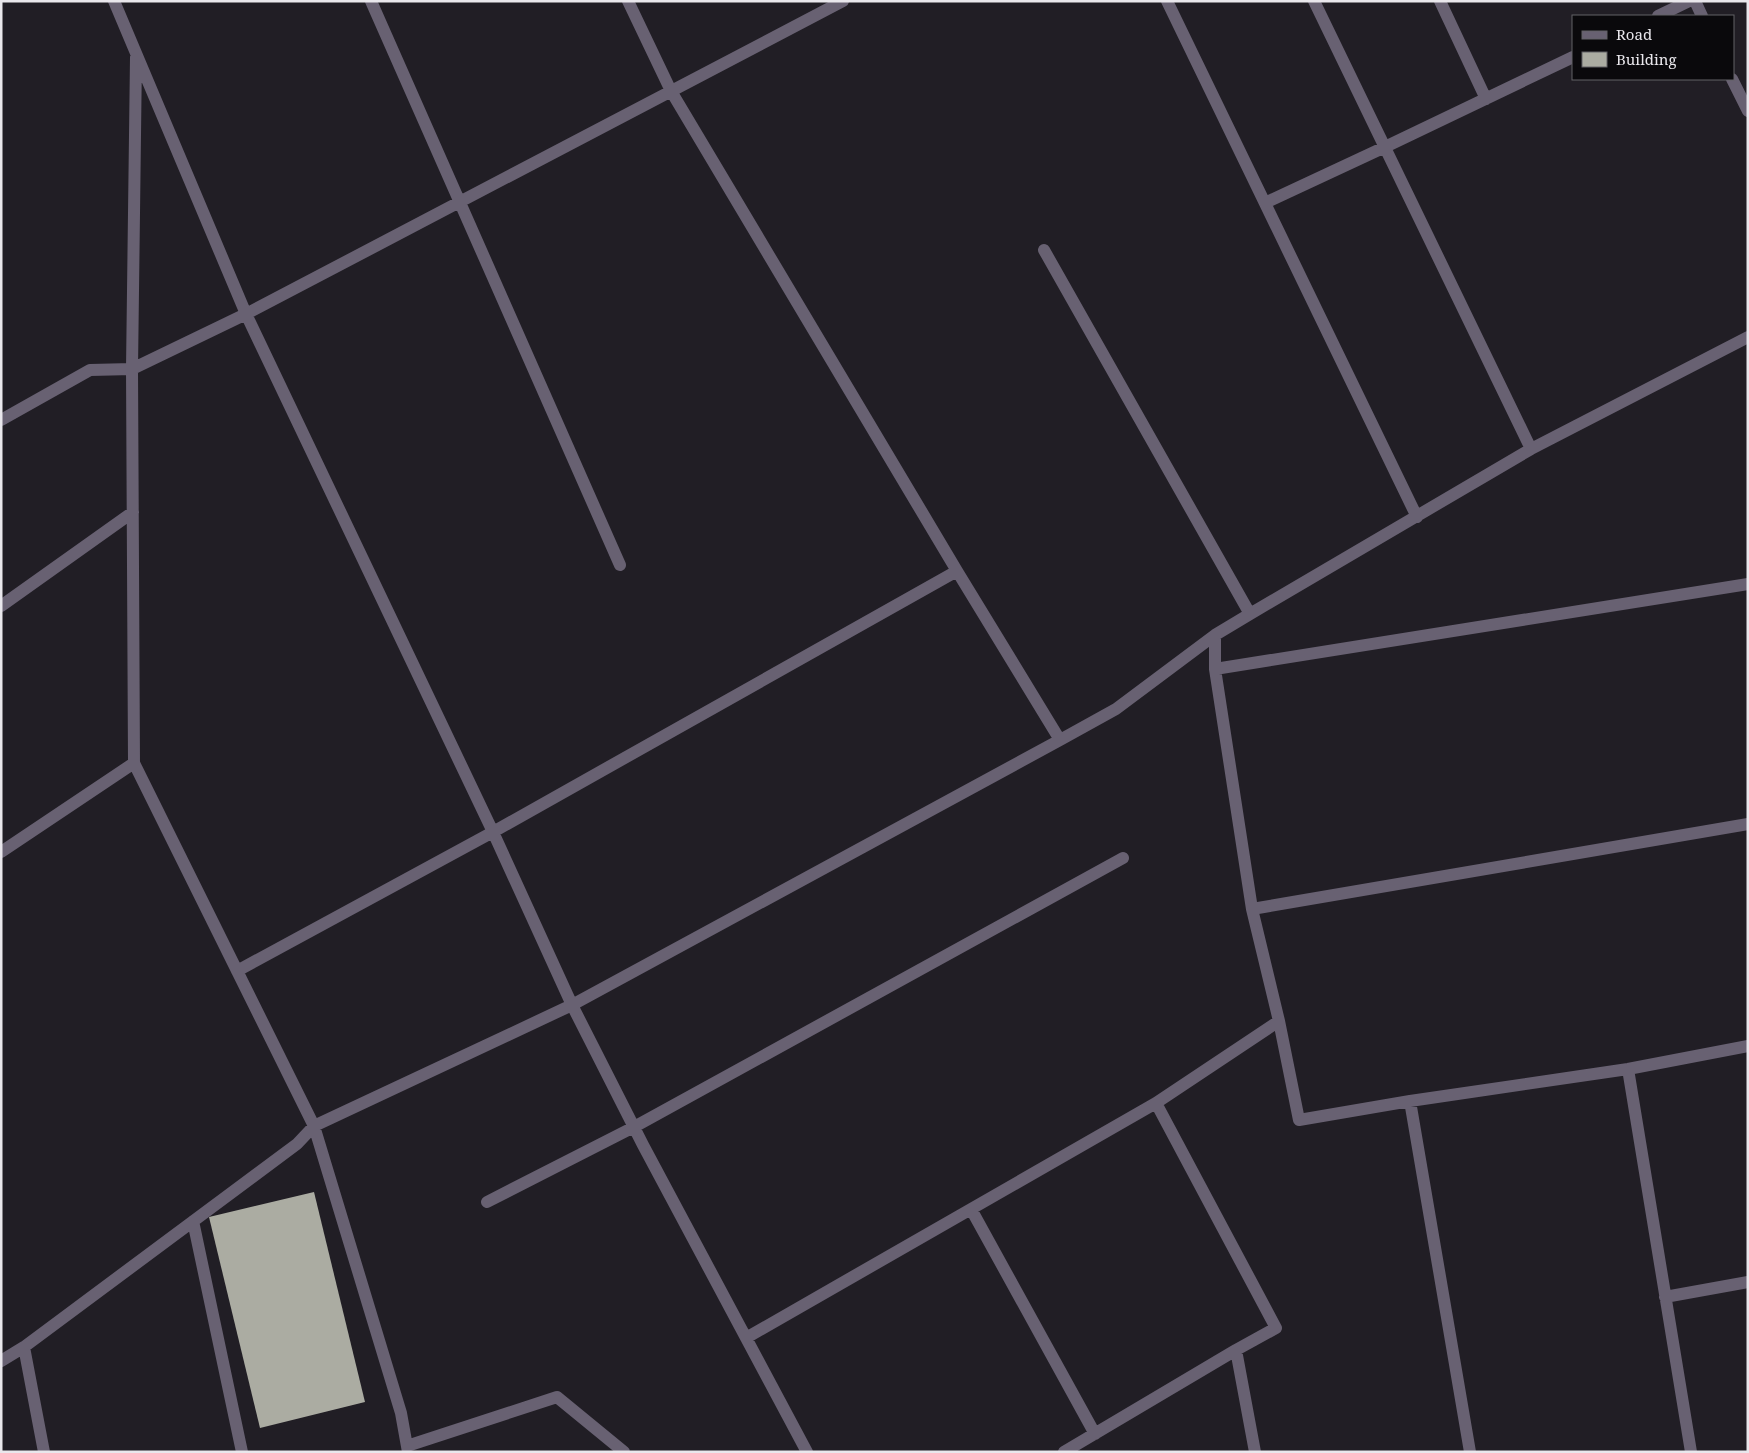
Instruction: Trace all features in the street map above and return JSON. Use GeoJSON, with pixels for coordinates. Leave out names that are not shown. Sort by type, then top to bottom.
{"type":"FeatureCollection","features":[{"type":"Feature","properties":{"kind":"street"},"geometry":{"type":"LineString","coordinates":[[114,1],[246,314],[493,832],[572,1005],[634,1127],[807,1452]]}},
{"type":"Feature","properties":{"kind":"street"},"geometry":{"type":"LineString","coordinates":[[371,1],[620,565]]}},
{"type":"Feature","properties":{"kind":"street"},"geometry":{"type":"LineString","coordinates":[[628,1],[671,91],[957,572],[1060,740]]}},
{"type":"Feature","properties":{"kind":"street"},"geometry":{"type":"LineString","coordinates":[[1,420],[90,370],[132,369],[246,314],[843,1]]}},
{"type":"Feature","properties":{"kind":"street"},"geometry":{"type":"LineString","coordinates":[[1168,1],[1417,517]]}},
{"type":"Feature","properties":{"kind":"street"},"geometry":{"type":"LineString","coordinates":[[1314,1],[1532,449]]}},
{"type":"Feature","properties":{"kind":"street"},"geometry":{"type":"LineString","coordinates":[[1440,1],[1486,99]]}},
{"type":"Feature","properties":{"kind":"street"},"geometry":{"type":"LineString","coordinates":[[1660,15],[1689,1]]}},
{"type":"Feature","properties":{"kind":"street"},"geometry":{"type":"LineString","coordinates":[[1695,1],[1702,15]]}},
{"type":"Feature","properties":{"kind":"street"},"geometry":{"type":"LineString","coordinates":[[136,53],[132,369],[134,763],[314,1126],[401,1413],[408,1449],[557,1397],[624,1452]]}},
{"type":"Feature","properties":{"kind":"street"},"geometry":{"type":"LineString","coordinates":[[1265,203],[1385,148],[1572,57]]}},
{"type":"Feature","properties":{"kind":"street"},"geometry":{"type":"LineString","coordinates":[[1732,80],[1748,111]]}},
{"type":"Feature","properties":{"kind":"street"},"geometry":{"type":"LineString","coordinates":[[1044,250],[1250,614]]}},
{"type":"Feature","properties":{"kind":"street"},"geometry":{"type":"LineString","coordinates":[[1,1361],[24,1347],[297,1144],[314,1126],[572,1005],[1060,740],[1116,709],[1215,635],[1250,614],[1532,449],[1748,337]]}},
{"type":"Feature","properties":{"kind":"street"},"geometry":{"type":"LineString","coordinates":[[1,606],[133,512]]}},
{"type":"Feature","properties":{"kind":"street"},"geometry":{"type":"LineString","coordinates":[[237,971],[493,832],[957,572]]}},
{"type":"Feature","properties":{"kind":"street"},"geometry":{"type":"LineString","coordinates":[[1215,669],[1748,584]]}},
{"type":"Feature","properties":{"kind":"street"},"geometry":{"type":"LineString","coordinates":[[1215,635],[1215,669],[1252,909],[1279,1021],[1299,1120],[1410,1101],[1628,1069],[1748,1046]]}},
{"type":"Feature","properties":{"kind":"street"},"geometry":{"type":"LineString","coordinates":[[1,852],[134,763]]}},
{"type":"Feature","properties":{"kind":"street"},"geometry":{"type":"LineString","coordinates":[[1252,909],[1748,824]]}},
{"type":"Feature","properties":{"kind":"street"},"geometry":{"type":"LineString","coordinates":[[487,1202],[634,1127],[1123,858]]}},
{"type":"Feature","properties":{"kind":"street"},"geometry":{"type":"LineString","coordinates":[[746,1338],[1156,1103],[1279,1021]]}},
{"type":"Feature","properties":{"kind":"street"},"geometry":{"type":"LineString","coordinates":[[1628,1069],[1691,1452]]}},
{"type":"Feature","properties":{"kind":"street"},"geometry":{"type":"LineString","coordinates":[[1410,1101],[1470,1452]]}},
{"type":"Feature","properties":{"kind":"street"},"geometry":{"type":"LineString","coordinates":[[1064,1452],[1276,1328],[1156,1103]]}},
{"type":"Feature","properties":{"kind":"street"},"geometry":{"type":"LineString","coordinates":[[971,1209],[1095,1434]]}},
{"type":"Feature","properties":{"kind":"street"},"geometry":{"type":"LineString","coordinates":[[193,1221],[242,1452]]}},
{"type":"Feature","properties":{"kind":"street"},"geometry":{"type":"LineString","coordinates":[[1665,1297],[1748,1282]]}},
{"type":"Feature","properties":{"kind":"street"},"geometry":{"type":"LineString","coordinates":[[24,1347],[44,1452]]}},
{"type":"Feature","properties":{"kind":"street"},"geometry":{"type":"LineString","coordinates":[[1236,1350],[1255,1452]]}},
{"type":"Feature","properties":{"kind":"building"},"geometry":{"type":"Polygon","coordinates":[[[314,1192],[365,1402],[260,1428],[209,1217],[314,1192]]]}}]}
